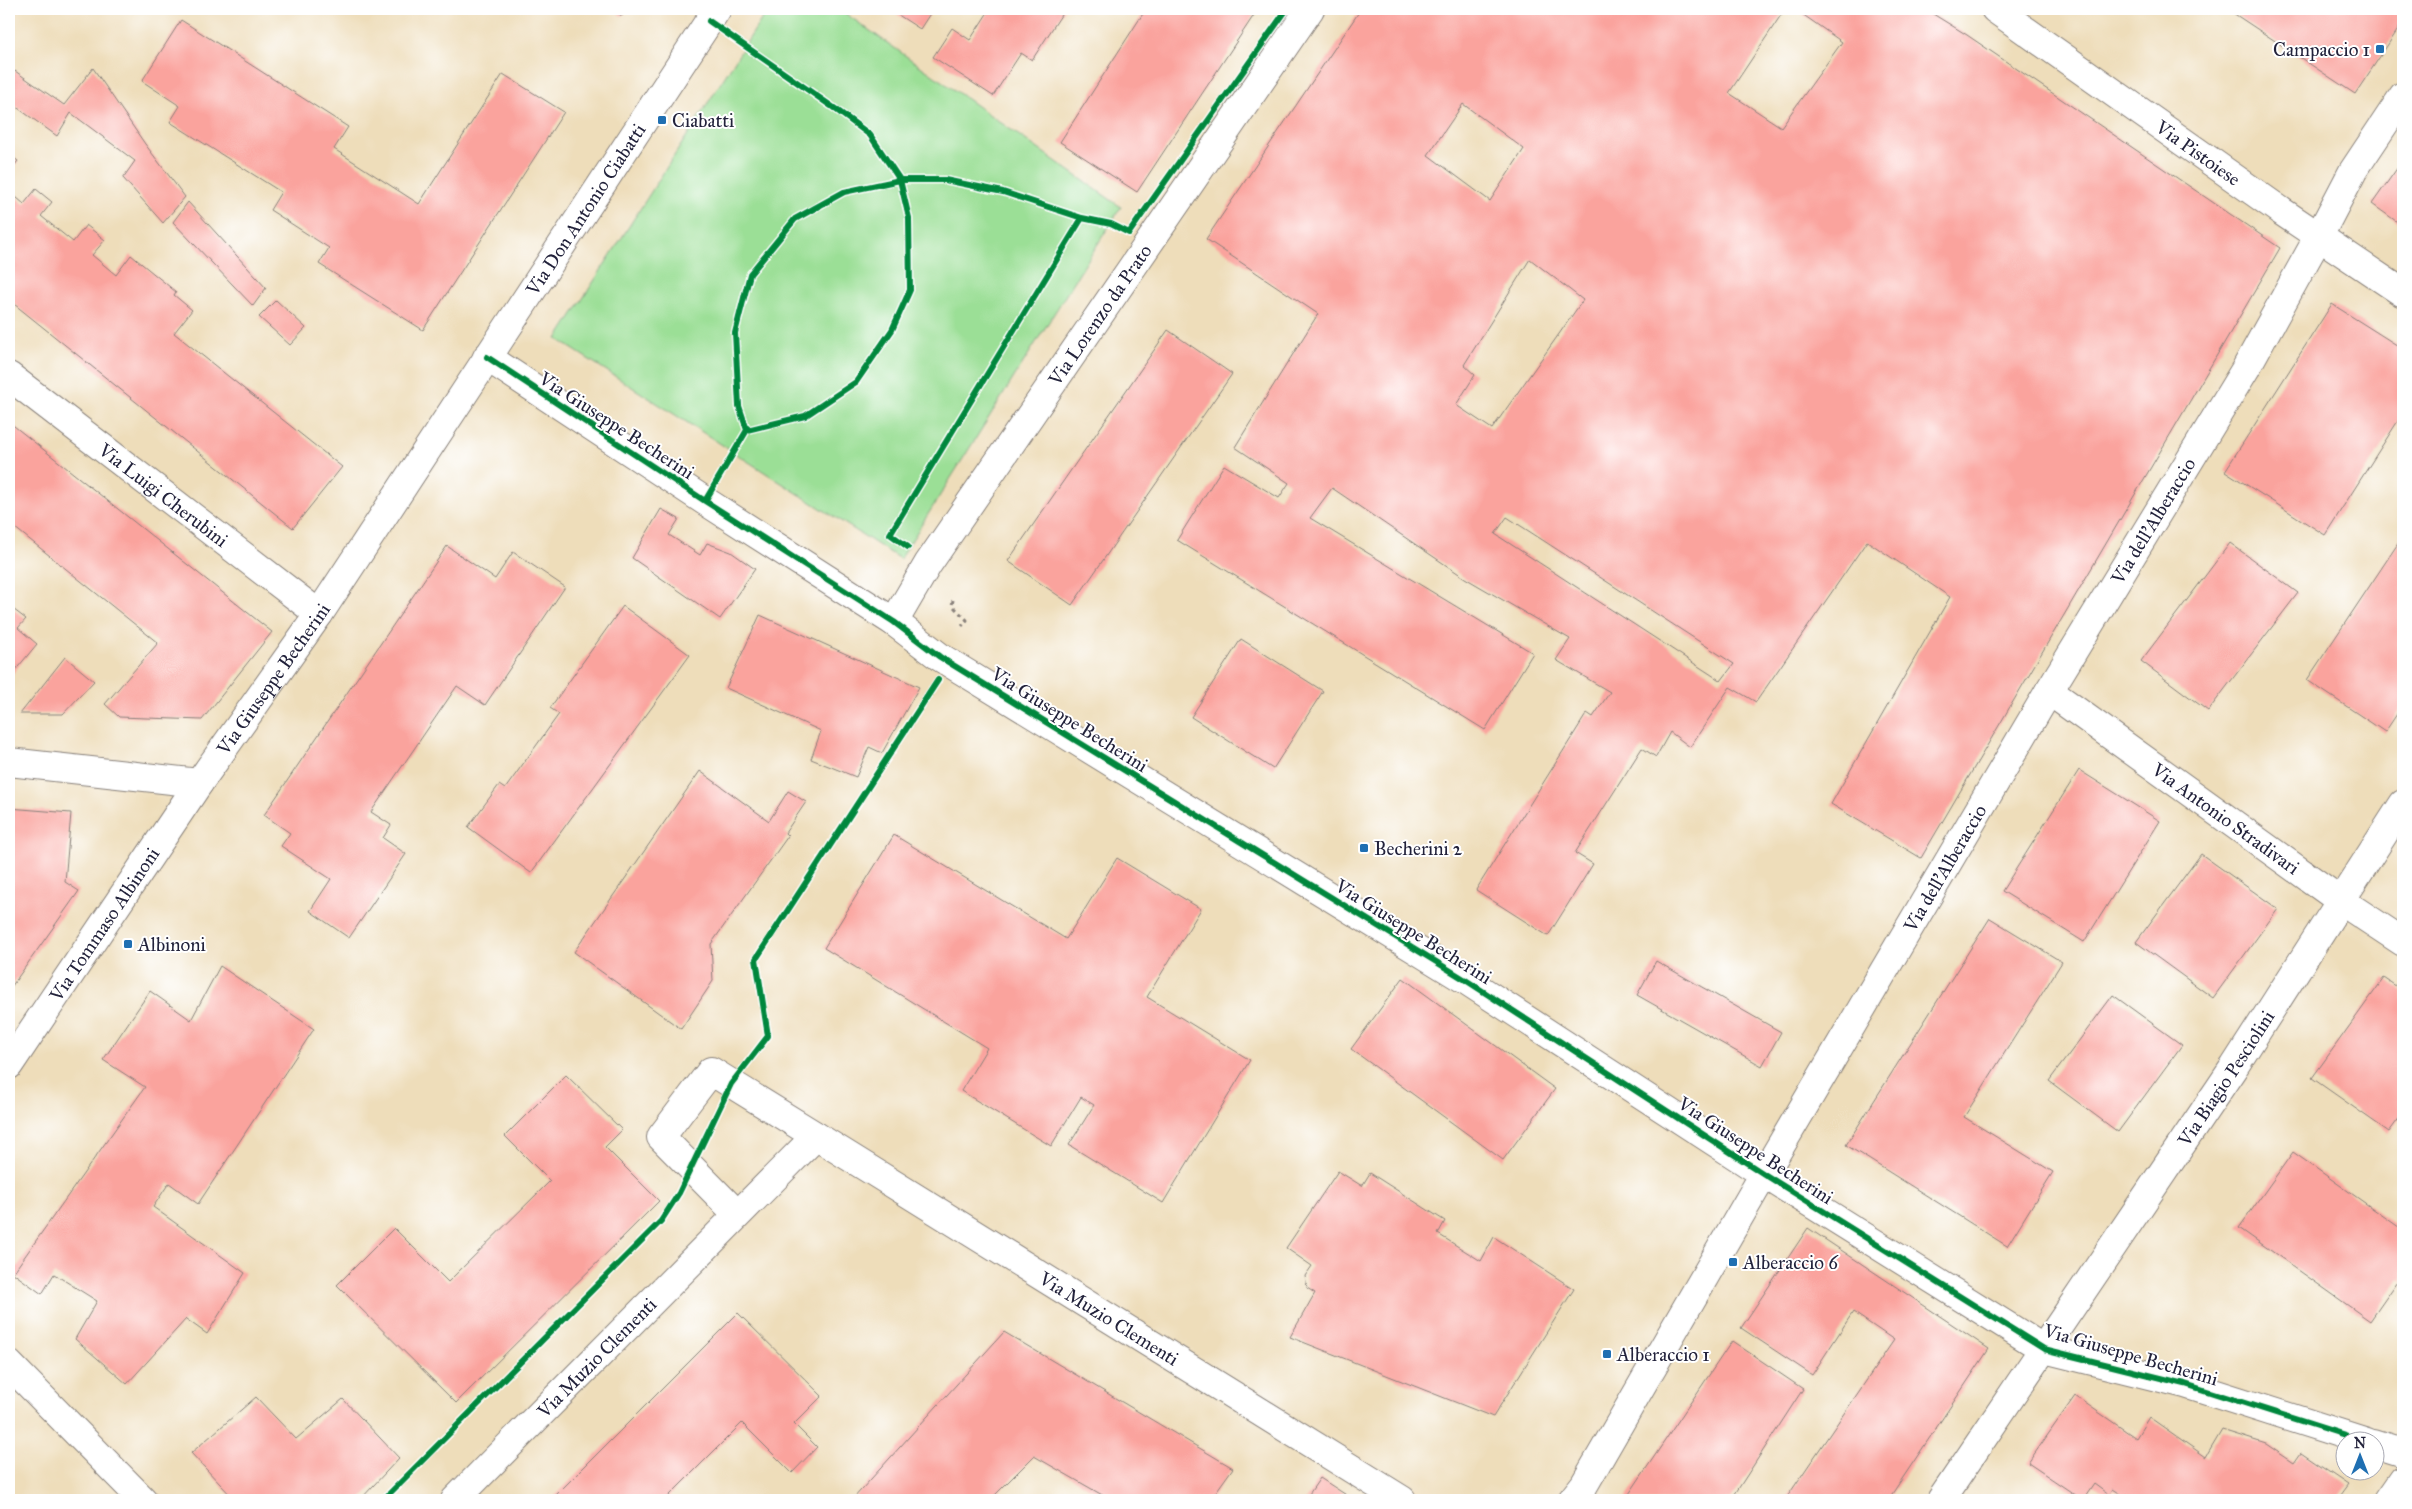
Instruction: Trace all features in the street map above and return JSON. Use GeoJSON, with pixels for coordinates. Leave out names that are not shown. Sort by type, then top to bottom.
{"type":"FeatureCollection","features":[{"type":"Feature","properties":{"kind":"street","name":"Via Don Antonio Ciabatti"},"geometry":{"type":"LineString","coordinates":[[487,357],[717,9]]}},
{"type":"Feature","properties":{"kind":"street","name":"Via Lorenzo da Prato"},"geometry":{"type":"LineString","coordinates":[[894,622],[928,564],[1310,9]]}},
{"type":"Feature","properties":{"kind":"street","name":"Via Pistoiese"},"geometry":{"type":"LineString","coordinates":[[1995,9],[2272,205],[2403,293]]}},
{"type":"Feature","properties":{"kind":"street","name":"Via dell'Alberaccio"},"geometry":{"type":"LineString","coordinates":[[1572,1500],[1584,1485],[1764,1174],[2048,691],[2246,368],[2353,171],[2403,96]]}},
{"type":"Feature","properties":{"kind":"street","name":"Via Giuseppe Becherini"},"geometry":{"type":"LineString","coordinates":[[199,784],[319,614],[487,357],[705,501],[894,622],[940,657],[1464,979],[1764,1174],[2044,1349],[2185,1384],[2336,1432]]}},
{"type":"Feature","properties":{"kind":"street","name":"Via Luigi Cherubini"},"geometry":{"type":"LineString","coordinates":[[9,376],[319,614]]}},
{"type":"Feature","properties":{"kind":"street","name":"Via Antonio Stradivari"},"geometry":{"type":"LineString","coordinates":[[2048,691],[2342,901],[2403,942]]}},
{"type":"Feature","properties":{"kind":"street"},"geometry":{"type":"LineString","coordinates":[[9,762],[199,784]]}},
{"type":"Feature","properties":{"kind":"street","name":"Via Tommaso Albinoni"},"geometry":{"type":"LineString","coordinates":[[9,1065],[199,784]]}},
{"type":"Feature","properties":{"kind":"street","name":"Via Biagio Pesciolini"},"geometry":{"type":"LineString","coordinates":[[1941,1500],[2234,1067],[2403,804]]}},
{"type":"Feature","properties":{"kind":"street","name":"Via Muzio Clementi"},"geometry":{"type":"LineString","coordinates":[[737,1214],[661,1137],[711,1071],[1402,1500]]}},
{"type":"Feature","properties":{"kind":"street","name":"Via Muzio Clementi"},"geometry":{"type":"LineString","coordinates":[[455,1500],[816,1136]]}},
{"type":"Feature","properties":{"kind":"street"},"geometry":{"type":"LineString","coordinates":[[9,1364],[143,1500]]}},
{"type":"Feature","properties":{"kind":"street"},"geometry":{"type":"LineString","coordinates":[[2384,1447],[2403,1453]]}},
{"type":"Feature","properties":{"kind":"street"},"geometry":{"type":"LineString","coordinates":[[2389,1500],[2403,1480]]}},
{"type":"Feature","properties":{"kind":"green space"},"geometry":{"type":"Polygon","coordinates":[[[768,9],[839,9],[1121,207],[900,559],[557,339],[768,9]]]}},
{"type":"Feature","properties":{"kind":"building"},"geometry":{"type":"Polygon","coordinates":[[[611,9],[627,9],[622,16],[611,9]]]}},
{"type":"Feature","properties":{"kind":"building"},"geometry":{"type":"Polygon","coordinates":[[[889,9],[933,9],[920,29],[889,9]]]}},
{"type":"Feature","properties":{"kind":"building"},"geometry":{"type":"Polygon","coordinates":[[[990,9],[1065,9],[1032,60],[1021,53],[993,96],[933,57],[952,28],[970,40],[990,9]]]}},
{"type":"Feature","properties":{"kind":"building"},"geometry":{"type":"Polygon","coordinates":[[[1146,9],[1258,9],[1137,192],[1060,142],[1146,9]]]}},
{"type":"Feature","properties":{"kind":"building"},"geometry":{"type":"Polygon","coordinates":[[[1361,9],[1496,9],[1500,12],[1502,9],[1785,9],[1729,93],[1781,127],[1842,42],[1795,9],[1925,9],[1967,35],[2280,248],[1921,858],[1831,804],[1950,597],[1867,541],[1756,702],[1730,687],[1690,747],[1670,732],[1656,757],[1642,748],[1575,853],[1593,864],[1548,936],[1476,890],[1587,713],[1593,717],[1610,692],[1556,660],[1570,639],[1465,578],[1332,488],[1310,518],[1533,653],[1485,730],[1177,540],[1224,465],[1279,498],[1289,483],[1235,447],[1318,314],[1206,239],[1361,9]],[[1463,104],[1428,155],[1490,201],[1524,149],[1463,104]],[[1530,259],[1464,365],[1475,375],[1456,405],[1492,429],[1583,300],[1530,259]],[[1507,517],[1495,534],[1721,681],[1734,664],[1507,517]]]}},
{"type":"Feature","properties":{"kind":"building"},"geometry":{"type":"Polygon","coordinates":[[[2227,9],[2403,9],[2403,22],[2355,94],[2227,9]]]}},
{"type":"Feature","properties":{"kind":"building"},"geometry":{"type":"Polygon","coordinates":[[[181,20],[348,127],[334,149],[419,204],[503,74],[564,112],[423,330],[319,264],[329,248],[270,210],[281,192],[170,122],[180,106],[142,81],[181,20]]]}},
{"type":"Feature","properties":{"kind":"building"},"geometry":{"type":"Polygon","coordinates":[[[93,68],[145,144],[185,197],[163,223],[123,178],[135,161],[71,113],[57,136],[15,106],[9,115],[9,80],[15,71],[64,105],[93,68]]]}},
{"type":"Feature","properties":{"kind":"building"},"geometry":{"type":"Polygon","coordinates":[[[9,154],[18,161],[9,172],[9,154]]]}},
{"type":"Feature","properties":{"kind":"building"},"geometry":{"type":"Polygon","coordinates":[[[2403,160],[2403,226],[2372,204],[2403,160]]]}},
{"type":"Feature","properties":{"kind":"building"},"geometry":{"type":"Polygon","coordinates":[[[36,189],[52,202],[41,216],[73,242],[86,225],[105,240],[92,255],[116,275],[131,255],[176,292],[174,295],[192,310],[174,333],[342,467],[293,528],[9,300],[9,191],[24,204],[36,189]]]}},
{"type":"Feature","properties":{"kind":"building"},"geometry":{"type":"Polygon","coordinates":[[[188,202],[266,288],[253,306],[173,222],[188,202]]]}},
{"type":"Feature","properties":{"kind":"building"},"geometry":{"type":"Polygon","coordinates":[[[276,300],[306,328],[290,345],[259,317],[276,300]]]}},
{"type":"Feature","properties":{"kind":"building"},"geometry":{"type":"Polygon","coordinates":[[[2332,304],[2403,349],[2403,413],[2325,535],[2225,471],[2332,304]]]}},
{"type":"Feature","properties":{"kind":"building"},"geometry":{"type":"Polygon","coordinates":[[[1168,330],[1232,374],[1072,605],[1008,561],[1168,330]]]}},
{"type":"Feature","properties":{"kind":"building"},"geometry":{"type":"Polygon","coordinates":[[[9,422],[272,632],[202,720],[119,717],[105,704],[158,643],[9,523],[9,422]]]}},
{"type":"Feature","properties":{"kind":"building"},"geometry":{"type":"Polygon","coordinates":[[[661,509],[679,519],[669,535],[700,555],[707,543],[731,552],[755,569],[720,619],[632,558],[661,509]]]}},
{"type":"Feature","properties":{"kind":"building"},"geometry":{"type":"Polygon","coordinates":[[[2403,536],[2403,705],[2385,732],[2307,680],[2403,536]]]}},
{"type":"Feature","properties":{"kind":"building"},"geometry":{"type":"Polygon","coordinates":[[[2230,543],[2298,593],[2208,711],[2141,661],[2230,543]]]}},
{"type":"Feature","properties":{"kind":"building"},"geometry":{"type":"Polygon","coordinates":[[[447,546],[495,579],[513,552],[565,587],[485,705],[457,686],[371,812],[391,825],[383,838],[406,854],[349,938],[310,911],[331,879],[281,846],[290,833],[264,815],[447,546]]]}},
{"type":"Feature","properties":{"kind":"building"},"geometry":{"type":"Polygon","coordinates":[[[9,606],[26,619],[18,628],[37,644],[9,678],[9,606]]]}},
{"type":"Feature","properties":{"kind":"building"},"geometry":{"type":"Polygon","coordinates":[[[623,606],[690,655],[531,873],[468,827],[499,785],[505,789],[559,714],[550,708],[623,606]]]}},
{"type":"Feature","properties":{"kind":"building"},"geometry":{"type":"Polygon","coordinates":[[[760,615],[919,687],[882,753],[869,747],[856,777],[811,759],[821,731],[726,688],[760,615]]]}},
{"type":"Feature","properties":{"kind":"building"},"geometry":{"type":"Polygon","coordinates":[[[1241,639],[1323,691],[1273,769],[1191,717],[1241,639]]]}},
{"type":"Feature","properties":{"kind":"building"},"geometry":{"type":"Polygon","coordinates":[[[65,657],[94,681],[63,714],[20,714],[65,657]]]}},
{"type":"Feature","properties":{"kind":"building"},"geometry":{"type":"Polygon","coordinates":[[[2079,770],[2160,821],[2084,942],[2002,891],[2079,770]]]}},
{"type":"Feature","properties":{"kind":"building"},"geometry":{"type":"Polygon","coordinates":[[[700,771],[769,821],[788,791],[806,802],[785,833],[788,836],[711,944],[713,981],[681,1029],[574,952],[700,771]]]}},
{"type":"Feature","properties":{"kind":"building"},"geometry":{"type":"Polygon","coordinates":[[[9,808],[71,813],[65,882],[79,891],[9,990],[9,808]]]}},
{"type":"Feature","properties":{"kind":"building"},"geometry":{"type":"Polygon","coordinates":[[[894,835],[1066,939],[1117,858],[1201,909],[1147,997],[1250,1060],[1163,1203],[1069,1145],[1094,1105],[1081,1097],[1051,1146],[961,1091],[987,1048],[824,948],[894,835]]]}},
{"type":"Feature","properties":{"kind":"building"},"geometry":{"type":"Polygon","coordinates":[[[2201,854],[2278,909],[2213,998],[2136,942],[2201,854]]]}},
{"type":"Feature","properties":{"kind":"building"},"geometry":{"type":"Polygon","coordinates":[[[1990,918],[2062,962],[1964,1117],[2053,1172],[2007,1246],[1846,1145],[1990,918]]]}},
{"type":"Feature","properties":{"kind":"building"},"geometry":{"type":"Polygon","coordinates":[[[1656,961],[1781,1032],[1762,1066],[1637,995],[1656,961]]]}},
{"type":"Feature","properties":{"kind":"building"},"geometry":{"type":"Polygon","coordinates":[[[220,966],[314,1029],[198,1204],[169,1183],[153,1207],[245,1273],[207,1334],[186,1319],[127,1384],[75,1339],[97,1301],[54,1274],[42,1294],[13,1273],[145,1087],[103,1060],[150,991],[191,1020],[220,966]]]}},
{"type":"Feature","properties":{"kind":"building"},"geometry":{"type":"Polygon","coordinates":[[[1403,978],[1555,1089],[1503,1160],[1351,1049],[1403,978]]]}},
{"type":"Feature","properties":{"kind":"building"},"geometry":{"type":"Polygon","coordinates":[[[2384,978],[2403,991],[2403,1113],[2389,1132],[2312,1078],[2384,978]]]}},
{"type":"Feature","properties":{"kind":"building"},"geometry":{"type":"Polygon","coordinates":[[[2113,995],[2182,1045],[2118,1132],[2049,1081],[2113,995]]]}},
{"type":"Feature","properties":{"kind":"building"},"geometry":{"type":"Polygon","coordinates":[[[566,1075],[622,1130],[605,1147],[659,1201],[456,1403],[337,1285],[394,1228],[448,1282],[550,1181],[505,1136],[566,1075]]]}},
{"type":"Feature","properties":{"kind":"building"},"geometry":{"type":"Polygon","coordinates":[[[2293,1152],[2403,1230],[2403,1280],[2400,1278],[2370,1321],[2239,1228],[2293,1152]]]}},
{"type":"Feature","properties":{"kind":"building"},"geometry":{"type":"Polygon","coordinates":[[[1338,1171],[1362,1186],[1370,1173],[1445,1221],[1438,1234],[1481,1261],[1494,1237],[1574,1289],[1493,1417],[1290,1337],[1315,1293],[1307,1288],[1305,1276],[1312,1266],[1286,1248],[1338,1171]]]}},
{"type":"Feature","properties":{"kind":"building"},"geometry":{"type":"Polygon","coordinates":[[[1808,1228],[1989,1349],[1888,1500],[1785,1500],[1894,1340],[1853,1312],[1812,1375],[1741,1328],[1808,1228]]]}},
{"type":"Feature","properties":{"kind":"building"},"geometry":{"type":"Polygon","coordinates":[[[738,1313],[822,1396],[794,1424],[817,1447],[792,1473],[742,1423],[665,1500],[551,1500],[738,1313]]]}},
{"type":"Feature","properties":{"kind":"building"},"geometry":{"type":"Polygon","coordinates":[[[1004,1332],[1233,1468],[1210,1500],[1111,1500],[1034,1456],[990,1500],[852,1500],[1004,1332]]]}},
{"type":"Feature","properties":{"kind":"building"},"geometry":{"type":"Polygon","coordinates":[[[1732,1341],[1803,1389],[1731,1500],[1625,1500],[1732,1341]]]}},
{"type":"Feature","properties":{"kind":"building"},"geometry":{"type":"Polygon","coordinates":[[[2075,1396],[2136,1438],[2149,1417],[2206,1457],[2222,1430],[2266,1444],[2294,1463],[2301,1453],[2334,1475],[2334,1482],[2344,1482],[2348,1485],[2337,1500],[2130,1500],[2113,1489],[2109,1495],[2094,1484],[2083,1500],[2028,1463],[2075,1396]]]}},
{"type":"Feature","properties":{"kind":"building"},"geometry":{"type":"Polygon","coordinates":[[[256,1397],[296,1439],[343,1399],[399,1458],[360,1500],[235,1500],[191,1453],[256,1397]]]}},
{"type":"Feature","properties":{"kind":"building"},"geometry":{"type":"Polygon","coordinates":[[[1320,1478],[1354,1500],[1305,1500],[1320,1478]]]}},
{"type":"Feature","properties":{"kind":"building"},"geometry":{"type":"Polygon","coordinates":[[[2008,1495],[2016,1500],[2005,1500],[2008,1495]]]}},
{"type":"Feature","properties":{"kind":"cycle path"},"geometry":{"type":"LineString","coordinates":[[908,547],[890,534],[1082,218],[1111,224],[1129,233],[1287,9]]}},
{"type":"Feature","properties":{"kind":"cycle path"},"geometry":{"type":"LineString","coordinates":[[709,21],[870,135],[900,180],[909,218],[910,290],[892,330],[856,382],[805,416],[747,430],[739,406],[735,333],[750,274],[795,219],[844,192],[900,180],[945,180],[1003,192],[1082,218]]}},
{"type":"Feature","properties":{"kind":"cycle path"},"geometry":{"type":"LineString","coordinates":[[487,357],[705,501],[894,622],[940,657],[1464,979],[1764,1174],[2044,1349],[2185,1384],[2336,1432]]}},
{"type":"Feature","properties":{"kind":"cycle path"},"geometry":{"type":"LineString","coordinates":[[705,501],[747,430]]}},
{"type":"Feature","properties":{"kind":"cycle path"},"geometry":{"type":"LineString","coordinates":[[383,1500],[661,1221],[679,1193],[731,1084],[768,1036],[756,959],[938,680]]}},
{"type":"Feature","properties":{"kind":"place","name":"Campaccio 1"},"geometry":{"type":"Point","coordinates":[2380,49]}},
{"type":"Feature","properties":{"kind":"place","name":"Ciabatti"},"geometry":{"type":"Point","coordinates":[662,120]}},
{"type":"Feature","properties":{"kind":"place","name":"Becherini 2"},"geometry":{"type":"Point","coordinates":[1364,848]}},
{"type":"Feature","properties":{"kind":"place","name":"Albinoni"},"geometry":{"type":"Point","coordinates":[128,944]}},
{"type":"Feature","properties":{"kind":"place","name":"Alberaccio 6"},"geometry":{"type":"Point","coordinates":[1733,1262]}},
{"type":"Feature","properties":{"kind":"place","name":"Alberaccio 1"},"geometry":{"type":"Point","coordinates":[1607,1354]}}]}
